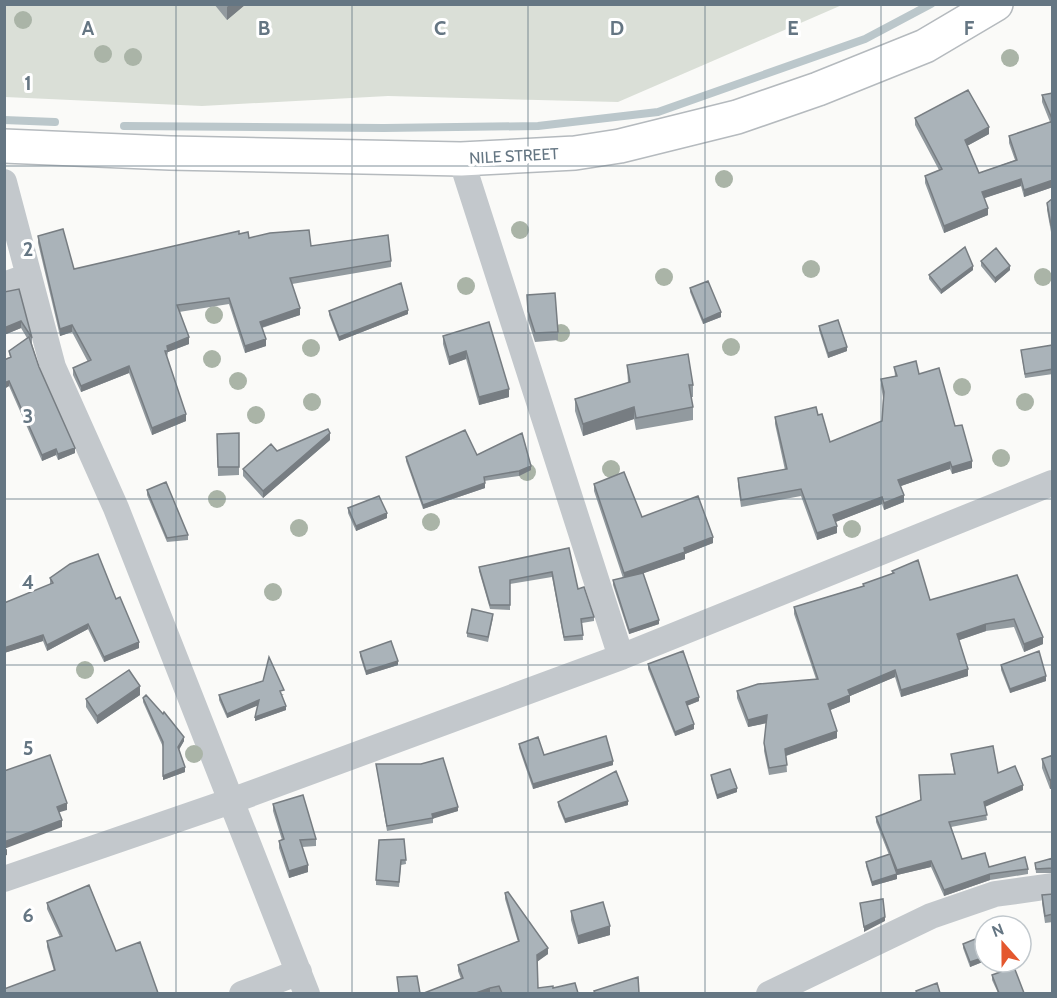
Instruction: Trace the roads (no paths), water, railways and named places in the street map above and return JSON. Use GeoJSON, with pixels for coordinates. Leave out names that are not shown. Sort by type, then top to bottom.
{"type":"FeatureCollection","features":[{"type":"Feature","properties":{"kind":"main road","name":"NILE STREET"},"geometry":{"type":"LineString","coordinates":[[4,146],[170,153],[461,159],[575,153],[620,146],[737,117],[818,89],[925,46],[996,4]]}},
{"type":"Feature","properties":{"kind":"street"},"geometry":{"type":"LineString","coordinates":[[461,159],[621,657]]}},
{"type":"Feature","properties":{"kind":"street"},"geometry":{"type":"LineString","coordinates":[[4,182],[53,367],[116,508],[303,983],[242,993]]}},
{"type":"Feature","properties":{"kind":"street"},"geometry":{"type":"LineString","coordinates":[[4,285],[29,276]]}},
{"type":"Feature","properties":{"kind":"street"},"geometry":{"type":"LineString","coordinates":[[4,879],[231,801],[621,657],[1053,483]]}},
{"type":"Feature","properties":{"kind":"street"},"geometry":{"type":"LineString","coordinates":[[770,993],[931,916],[996,894],[1053,886]]}},
{"type":"Feature","properties":{"kind":"waterway"},"geometry":{"type":"LineString","coordinates":[[124,126],[384,128],[538,126],[658,112],[865,39],[931,4]]}},
{"type":"Feature","properties":{"kind":"waterway"},"geometry":{"type":"LineString","coordinates":[[4,120],[55,122]]}}]}
